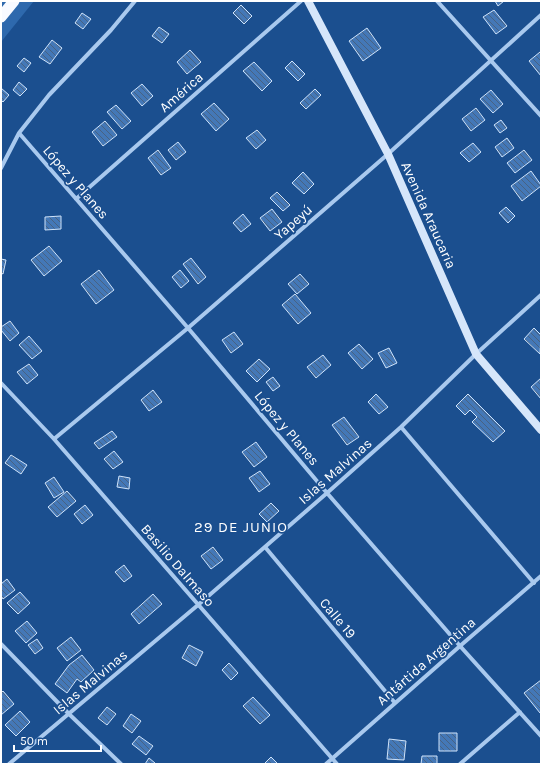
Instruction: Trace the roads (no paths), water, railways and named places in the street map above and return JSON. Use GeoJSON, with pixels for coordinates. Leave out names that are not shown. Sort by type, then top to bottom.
{"type":"FeatureCollection","features":[{"type":"Feature","properties":{"kind":"highway"},"geometry":{"type":"LineString","coordinates":[[1,17],[14,1]]}},
{"type":"Feature","properties":{"kind":"main road","name":"Avenida Araucaria"},"geometry":{"type":"LineString","coordinates":[[308,1],[388,154],[476,354],[541,430]]}},
{"type":"Feature","properties":{"kind":"street"},"geometry":{"type":"LineString","coordinates":[[1,168],[19,133],[49,95],[111,30],[136,1]]}},
{"type":"Feature","properties":{"kind":"street","name":"América"},"geometry":{"type":"LineString","coordinates":[[76,199],[301,1]]}},
{"type":"Feature","properties":{"kind":"street"},"geometry":{"type":"LineString","coordinates":[[437,1],[541,116]]}},
{"type":"Feature","properties":{"kind":"street","name":"Yapeyú"},"geometry":{"type":"LineString","coordinates":[[54,439],[188,328],[388,154],[541,15]]}},
{"type":"Feature","properties":{"kind":"street","name":"López y Planes"},"geometry":{"type":"LineString","coordinates":[[19,133],[188,328],[327,493],[460,646],[541,736]]}},
{"type":"Feature","properties":{"kind":"street","name":"Islas Malvinas"},"geometry":{"type":"LineString","coordinates":[[9,764],[198,605],[327,493],[401,427],[476,354],[541,295]]}},
{"type":"Feature","properties":{"kind":"street","name":"Basilio Dalmaso"},"geometry":{"type":"LineString","coordinates":[[1,384],[54,439],[337,764]]}},
{"type":"Feature","properties":{"kind":"street"},"geometry":{"type":"LineString","coordinates":[[401,427],[534,583]]}},
{"type":"Feature","properties":{"kind":"street","name":"Calle 19"},"geometry":{"type":"LineString","coordinates":[[265,547],[395,703]]}},
{"type":"Feature","properties":{"kind":"street","name":"Antártida Argentina"},"geometry":{"type":"LineString","coordinates":[[326,764],[541,576]]}},
{"type":"Feature","properties":{"kind":"street"},"geometry":{"type":"LineString","coordinates":[[1,644],[69,714],[122,764]]}},
{"type":"Feature","properties":{"kind":"street"},"geometry":{"type":"LineString","coordinates":[[460,764],[520,712]]}},
{"type":"Feature","properties":{"kind":"district","name":"29 DE JUNIO"},"geometry":{"type":"Point","coordinates":[241,527]}}]}
